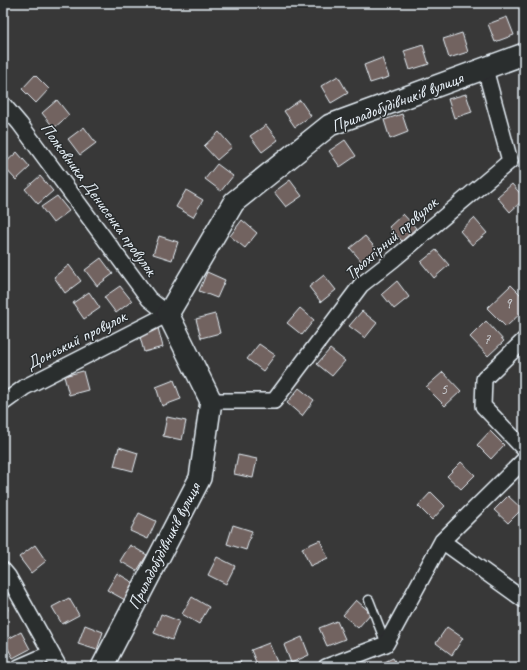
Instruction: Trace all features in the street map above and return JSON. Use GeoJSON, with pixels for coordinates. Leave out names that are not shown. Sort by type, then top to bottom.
{"type":"FeatureCollection","features":[{"type":"Feature","properties":{"kind":"street","name":"Приладобудівників вулиця"},"geometry":{"type":"LineString","coordinates":[[168,314],[234,202],[330,125],[524,54]]}},
{"type":"Feature","properties":{"kind":"street","name":"Трьохгірний провулок"},"geometry":{"type":"LineString","coordinates":[[211,401],[274,401],[361,285],[510,161],[485,69]]}},
{"type":"Feature","properties":{"kind":"street","name":"Полковника Денисенка провулок"},"geometry":{"type":"LineString","coordinates":[[3,104],[20,124],[148,298],[168,314]]}},
{"type":"Feature","properties":{"kind":"street"},"geometry":{"type":"LineString","coordinates":[[168,314],[211,401]]}},
{"type":"Feature","properties":{"kind":"street","name":"Донський провулок"},"geometry":{"type":"LineString","coordinates":[[3,403],[26,387],[168,314]]}},
{"type":"Feature","properties":{"kind":"street"},"geometry":{"type":"LineString","coordinates":[[524,340],[484,379],[483,406],[524,449]]}},
{"type":"Feature","properties":{"kind":"street","name":"Приладобудівників вулиця"},"geometry":{"type":"LineString","coordinates":[[102,667],[200,478],[211,401]]}},
{"type":"Feature","properties":{"kind":"street"},"geometry":{"type":"LineString","coordinates":[[326,667],[386,644],[442,541],[524,460]]}},
{"type":"Feature","properties":{"kind":"street"},"geometry":{"type":"LineString","coordinates":[[442,541],[524,600]]}},
{"type":"Feature","properties":{"kind":"street"},"geometry":{"type":"LineString","coordinates":[[3,570],[8,576],[59,667]]}},
{"type":"Feature","properties":{"kind":"street"},"geometry":{"type":"LineString","coordinates":[[19,667],[51,653]]}},
{"type":"Feature","properties":{"kind":"lane"},"geometry":{"type":"LineString","coordinates":[[369,600],[386,644]]}},
{"type":"Feature","properties":{"kind":"building"},"geometry":{"type":"Polygon","coordinates":[[[507,17],[514,35],[495,42],[488,24],[507,17]]]}},
{"type":"Feature","properties":{"kind":"building"},"geometry":{"type":"Polygon","coordinates":[[[462,33],[468,52],[449,58],[443,39],[462,33]]]}},
{"type":"Feature","properties":{"kind":"building"},"geometry":{"type":"Polygon","coordinates":[[[423,45],[429,64],[410,70],[404,51],[423,45]]]}},
{"type":"Feature","properties":{"kind":"building"},"geometry":{"type":"Polygon","coordinates":[[[382,58],[389,77],[370,83],[364,65],[382,58]]]}},
{"type":"Feature","properties":{"kind":"building"},"geometry":{"type":"Polygon","coordinates":[[[35,75],[49,89],[36,103],[22,89],[35,75]]]}},
{"type":"Feature","properties":{"kind":"building"},"geometry":{"type":"Polygon","coordinates":[[[338,76],[348,93],[331,103],[321,86],[338,76]]]}},
{"type":"Feature","properties":{"kind":"building"},"geometry":{"type":"Polygon","coordinates":[[[466,94],[472,112],[454,118],[448,99],[466,94]]]}},
{"type":"Feature","properties":{"kind":"building"},"geometry":{"type":"Polygon","coordinates":[[[57,100],[69,115],[54,128],[42,113],[57,100]]]}},
{"type":"Feature","properties":{"kind":"building"},"geometry":{"type":"Polygon","coordinates":[[[300,100],[311,116],[295,127],[284,111],[300,100]]]}},
{"type":"Feature","properties":{"kind":"building"},"geometry":{"type":"Polygon","coordinates":[[[402,114],[408,132],[390,139],[384,120],[402,114]]]}},
{"type":"Feature","properties":{"kind":"building"},"geometry":{"type":"Polygon","coordinates":[[[266,125],[278,140],[262,152],[250,136],[266,125]]]}},
{"type":"Feature","properties":{"kind":"building"},"geometry":{"type":"Polygon","coordinates":[[[84,127],[96,143],[80,155],[68,139],[84,127]]]}},
{"type":"Feature","properties":{"kind":"building"},"geometry":{"type":"Polygon","coordinates":[[[219,132],[232,147],[217,160],[204,146],[219,132]]]}},
{"type":"Feature","properties":{"kind":"building"},"geometry":{"type":"Polygon","coordinates":[[[345,140],[356,156],[340,167],[329,151],[345,140]]]}},
{"type":"Feature","properties":{"kind":"building"},"geometry":{"type":"Polygon","coordinates":[[[17,152],[30,167],[16,180],[3,165],[17,152]]]}},
{"type":"Feature","properties":{"kind":"building"},"geometry":{"type":"Polygon","coordinates":[[[217,164],[233,176],[221,191],[205,179],[217,164]]]}},
{"type":"Feature","properties":{"kind":"building"},"geometry":{"type":"Polygon","coordinates":[[[40,176],[53,191],[38,204],[25,189],[40,176]]]}},
{"type":"Feature","properties":{"kind":"building"},"geometry":{"type":"Polygon","coordinates":[[[290,180],[302,196],[286,207],[274,192],[290,180]]]}},
{"type":"Feature","properties":{"kind":"building"},"geometry":{"type":"Polygon","coordinates":[[[512,184],[524,199],[510,212],[497,197],[512,184]]]}},
{"type":"Feature","properties":{"kind":"building"},"geometry":{"type":"Polygon","coordinates":[[[186,190],[203,200],[193,217],[176,207],[186,190]]]}},
{"type":"Feature","properties":{"kind":"building"},"geometry":{"type":"Polygon","coordinates":[[[57,196],[69,211],[53,223],[41,207],[57,196]]]}},
{"type":"Feature","properties":{"kind":"building"},"geometry":{"type":"Polygon","coordinates":[[[403,214],[416,228],[402,241],[389,227],[403,214]]]}},
{"type":"Feature","properties":{"kind":"building"},"geometry":{"type":"Polygon","coordinates":[[[474,218],[487,233],[472,245],[460,231],[474,218]]]}},
{"type":"Feature","properties":{"kind":"building"},"geometry":{"type":"Polygon","coordinates":[[[242,220],[257,233],[245,248],[230,236],[242,220]]]}},
{"type":"Feature","properties":{"kind":"building"},"geometry":{"type":"Polygon","coordinates":[[[159,236],[178,242],[172,260],[153,254],[159,236]]]}},
{"type":"Feature","properties":{"kind":"building"},"geometry":{"type":"Polygon","coordinates":[[[365,236],[378,251],[363,263],[350,248],[365,236]]]}},
{"type":"Feature","properties":{"kind":"building"},"geometry":{"type":"Polygon","coordinates":[[[436,250],[449,265],[434,278],[421,262],[436,250]]]}},
{"type":"Feature","properties":{"kind":"building"},"geometry":{"type":"Polygon","coordinates":[[[101,258],[113,274],[97,286],[85,270],[101,258]]]}},
{"type":"Feature","properties":{"kind":"building"},"geometry":{"type":"Polygon","coordinates":[[[69,265],[81,281],[65,293],[54,277],[69,265]]]}},
{"type":"Feature","properties":{"kind":"building"},"geometry":{"type":"Polygon","coordinates":[[[207,272],[225,280],[217,298],[199,291],[207,272]]]}},
{"type":"Feature","properties":{"kind":"building"},"geometry":{"type":"Polygon","coordinates":[[[324,275],[336,290],[321,302],[309,287],[324,275]]]}},
{"type":"Feature","properties":{"kind":"building"},"geometry":{"type":"Polygon","coordinates":[[[397,281],[409,297],[394,309],[382,294],[397,281]]]}},
{"type":"Feature","properties":{"kind":"building"},"geometry":{"type":"Polygon","coordinates":[[[511,285],[524,298],[524,310],[506,327],[487,308],[511,285]]]}},
{"type":"Feature","properties":{"kind":"building"},"geometry":{"type":"Polygon","coordinates":[[[120,286],[132,301],[116,313],[104,297],[120,286]]]}},
{"type":"Feature","properties":{"kind":"building"},"geometry":{"type":"Polygon","coordinates":[[[89,292],[100,308],[84,319],[73,303],[89,292]]]}},
{"type":"Feature","properties":{"kind":"building"},"geometry":{"type":"Polygon","coordinates":[[[300,308],[314,320],[302,335],[287,323],[300,308]]]}},
{"type":"Feature","properties":{"kind":"building"},"geometry":{"type":"Polygon","coordinates":[[[362,311],[377,323],[365,338],[349,326],[362,311]]]}},
{"type":"Feature","properties":{"kind":"building"},"geometry":{"type":"Polygon","coordinates":[[[215,314],[220,333],[201,338],[196,319],[215,314]]]}},
{"type":"Feature","properties":{"kind":"building"},"geometry":{"type":"Polygon","coordinates":[[[486,321],[504,341],[488,356],[470,337],[486,321]]]}},
{"type":"Feature","properties":{"kind":"building"},"geometry":{"type":"Polygon","coordinates":[[[158,328],[163,347],[144,352],[139,333],[158,328]]]}},
{"type":"Feature","properties":{"kind":"building"},"geometry":{"type":"Polygon","coordinates":[[[259,344],[275,355],[263,371],[247,359],[259,344]]]}},
{"type":"Feature","properties":{"kind":"building"},"geometry":{"type":"Polygon","coordinates":[[[330,349],[345,361],[332,376],[317,364],[330,349]]]}},
{"type":"Feature","properties":{"kind":"building"},"geometry":{"type":"Polygon","coordinates":[[[83,371],[88,390],[69,395],[64,376],[83,371]]]}},
{"type":"Feature","properties":{"kind":"building"},"geometry":{"type":"Polygon","coordinates":[[[443,372],[461,391],[445,406],[426,387],[443,372]]]}},
{"type":"Feature","properties":{"kind":"building"},"geometry":{"type":"Polygon","coordinates":[[[174,380],[181,399],[162,406],[156,387],[174,380]]]}},
{"type":"Feature","properties":{"kind":"building"},"geometry":{"type":"Polygon","coordinates":[[[299,388],[314,400],[302,416],[287,403],[299,388]]]}},
{"type":"Feature","properties":{"kind":"building"},"geometry":{"type":"Polygon","coordinates":[[[167,417],[186,421],[182,440],[163,436],[167,417]]]}},
{"type":"Feature","properties":{"kind":"building"},"geometry":{"type":"Polygon","coordinates":[[[490,431],[504,445],[491,459],[477,445],[490,431]]]}},
{"type":"Feature","properties":{"kind":"building"},"geometry":{"type":"Polygon","coordinates":[[[119,447],[138,453],[133,471],[114,466],[119,447]]]}},
{"type":"Feature","properties":{"kind":"building"},"geometry":{"type":"Polygon","coordinates":[[[238,455],[257,459],[253,478],[234,474],[238,455]]]}},
{"type":"Feature","properties":{"kind":"building"},"geometry":{"type":"Polygon","coordinates":[[[461,462],[475,475],[461,489],[447,476],[461,462]]]}},
{"type":"Feature","properties":{"kind":"building"},"geometry":{"type":"Polygon","coordinates":[[[524,477],[524,488],[519,483],[524,477]]]}},
{"type":"Feature","properties":{"kind":"building"},"geometry":{"type":"Polygon","coordinates":[[[431,492],[445,506],[432,520],[418,506],[431,492]]]}},
{"type":"Feature","properties":{"kind":"building"},"geometry":{"type":"Polygon","coordinates":[[[508,496],[522,509],[508,523],[494,510],[508,496]]]}},
{"type":"Feature","properties":{"kind":"building"},"geometry":{"type":"Polygon","coordinates":[[[3,506],[8,512],[3,517],[3,506]]]}},
{"type":"Feature","properties":{"kind":"building"},"geometry":{"type":"Polygon","coordinates":[[[139,513],[156,521],[148,539],[130,531],[139,513]]]}},
{"type":"Feature","properties":{"kind":"building"},"geometry":{"type":"Polygon","coordinates":[[[233,525],[252,531],[246,550],[227,544],[233,525]]]}},
{"type":"Feature","properties":{"kind":"building"},"geometry":{"type":"Polygon","coordinates":[[[320,540],[328,558],[310,566],[302,548],[320,540]]]}},
{"type":"Feature","properties":{"kind":"building"},"geometry":{"type":"Polygon","coordinates":[[[35,545],[46,561],[31,573],[19,557],[35,545]]]}},
{"type":"Feature","properties":{"kind":"building"},"geometry":{"type":"Polygon","coordinates":[[[130,545],[147,555],[137,571],[120,561],[130,545]]]}},
{"type":"Feature","properties":{"kind":"building"},"geometry":{"type":"Polygon","coordinates":[[[217,557],[235,566],[226,584],[208,575],[217,557]]]}},
{"type":"Feature","properties":{"kind":"building"},"geometry":{"type":"Polygon","coordinates":[[[117,573],[134,583],[125,600],[107,590],[117,573]]]}},
{"type":"Feature","properties":{"kind":"building"},"geometry":{"type":"Polygon","coordinates":[[[192,597],[209,607],[199,624],[182,614],[192,597]]]}},
{"type":"Feature","properties":{"kind":"building"},"geometry":{"type":"Polygon","coordinates":[[[69,598],[79,615],[62,624],[52,607],[69,598]]]}},
{"type":"Feature","properties":{"kind":"building"},"geometry":{"type":"Polygon","coordinates":[[[356,600],[371,613],[358,628],[343,615],[356,600]]]}},
{"type":"Feature","properties":{"kind":"building"},"geometry":{"type":"Polygon","coordinates":[[[3,602],[8,610],[3,613],[3,602]]]}},
{"type":"Feature","properties":{"kind":"building"},"geometry":{"type":"Polygon","coordinates":[[[161,614],[179,621],[172,640],[154,633],[161,614]]]}},
{"type":"Feature","properties":{"kind":"building"},"geometry":{"type":"Polygon","coordinates":[[[337,621],[345,639],[327,646],[319,628],[337,621]]]}},
{"type":"Feature","properties":{"kind":"building"},"geometry":{"type":"Polygon","coordinates":[[[85,625],[103,632],[97,650],[78,644],[85,625]]]}},
{"type":"Feature","properties":{"kind":"building"},"geometry":{"type":"Polygon","coordinates":[[[447,627],[463,638],[452,655],[436,643],[447,627]]]}},
{"type":"Feature","properties":{"kind":"building"},"geometry":{"type":"Polygon","coordinates":[[[21,632],[30,649],[13,658],[4,641],[21,632]]]}},
{"type":"Feature","properties":{"kind":"building"},"geometry":{"type":"Polygon","coordinates":[[[302,637],[309,655],[291,663],[284,645],[302,637]]]}},
{"type":"Feature","properties":{"kind":"building"},"geometry":{"type":"Polygon","coordinates":[[[269,643],[277,662],[263,667],[258,667],[251,650],[269,643]]]}},
{"type":"Feature","properties":{"kind":"building"},"geometry":{"type":"Polygon","coordinates":[[[393,658],[398,667],[376,667],[376,666],[393,658]]]}},
{"type":"Feature","properties":{"kind":"building"},"geometry":{"type":"Polygon","coordinates":[[[240,661],[242,667],[224,667],[240,661]]]}}]}
